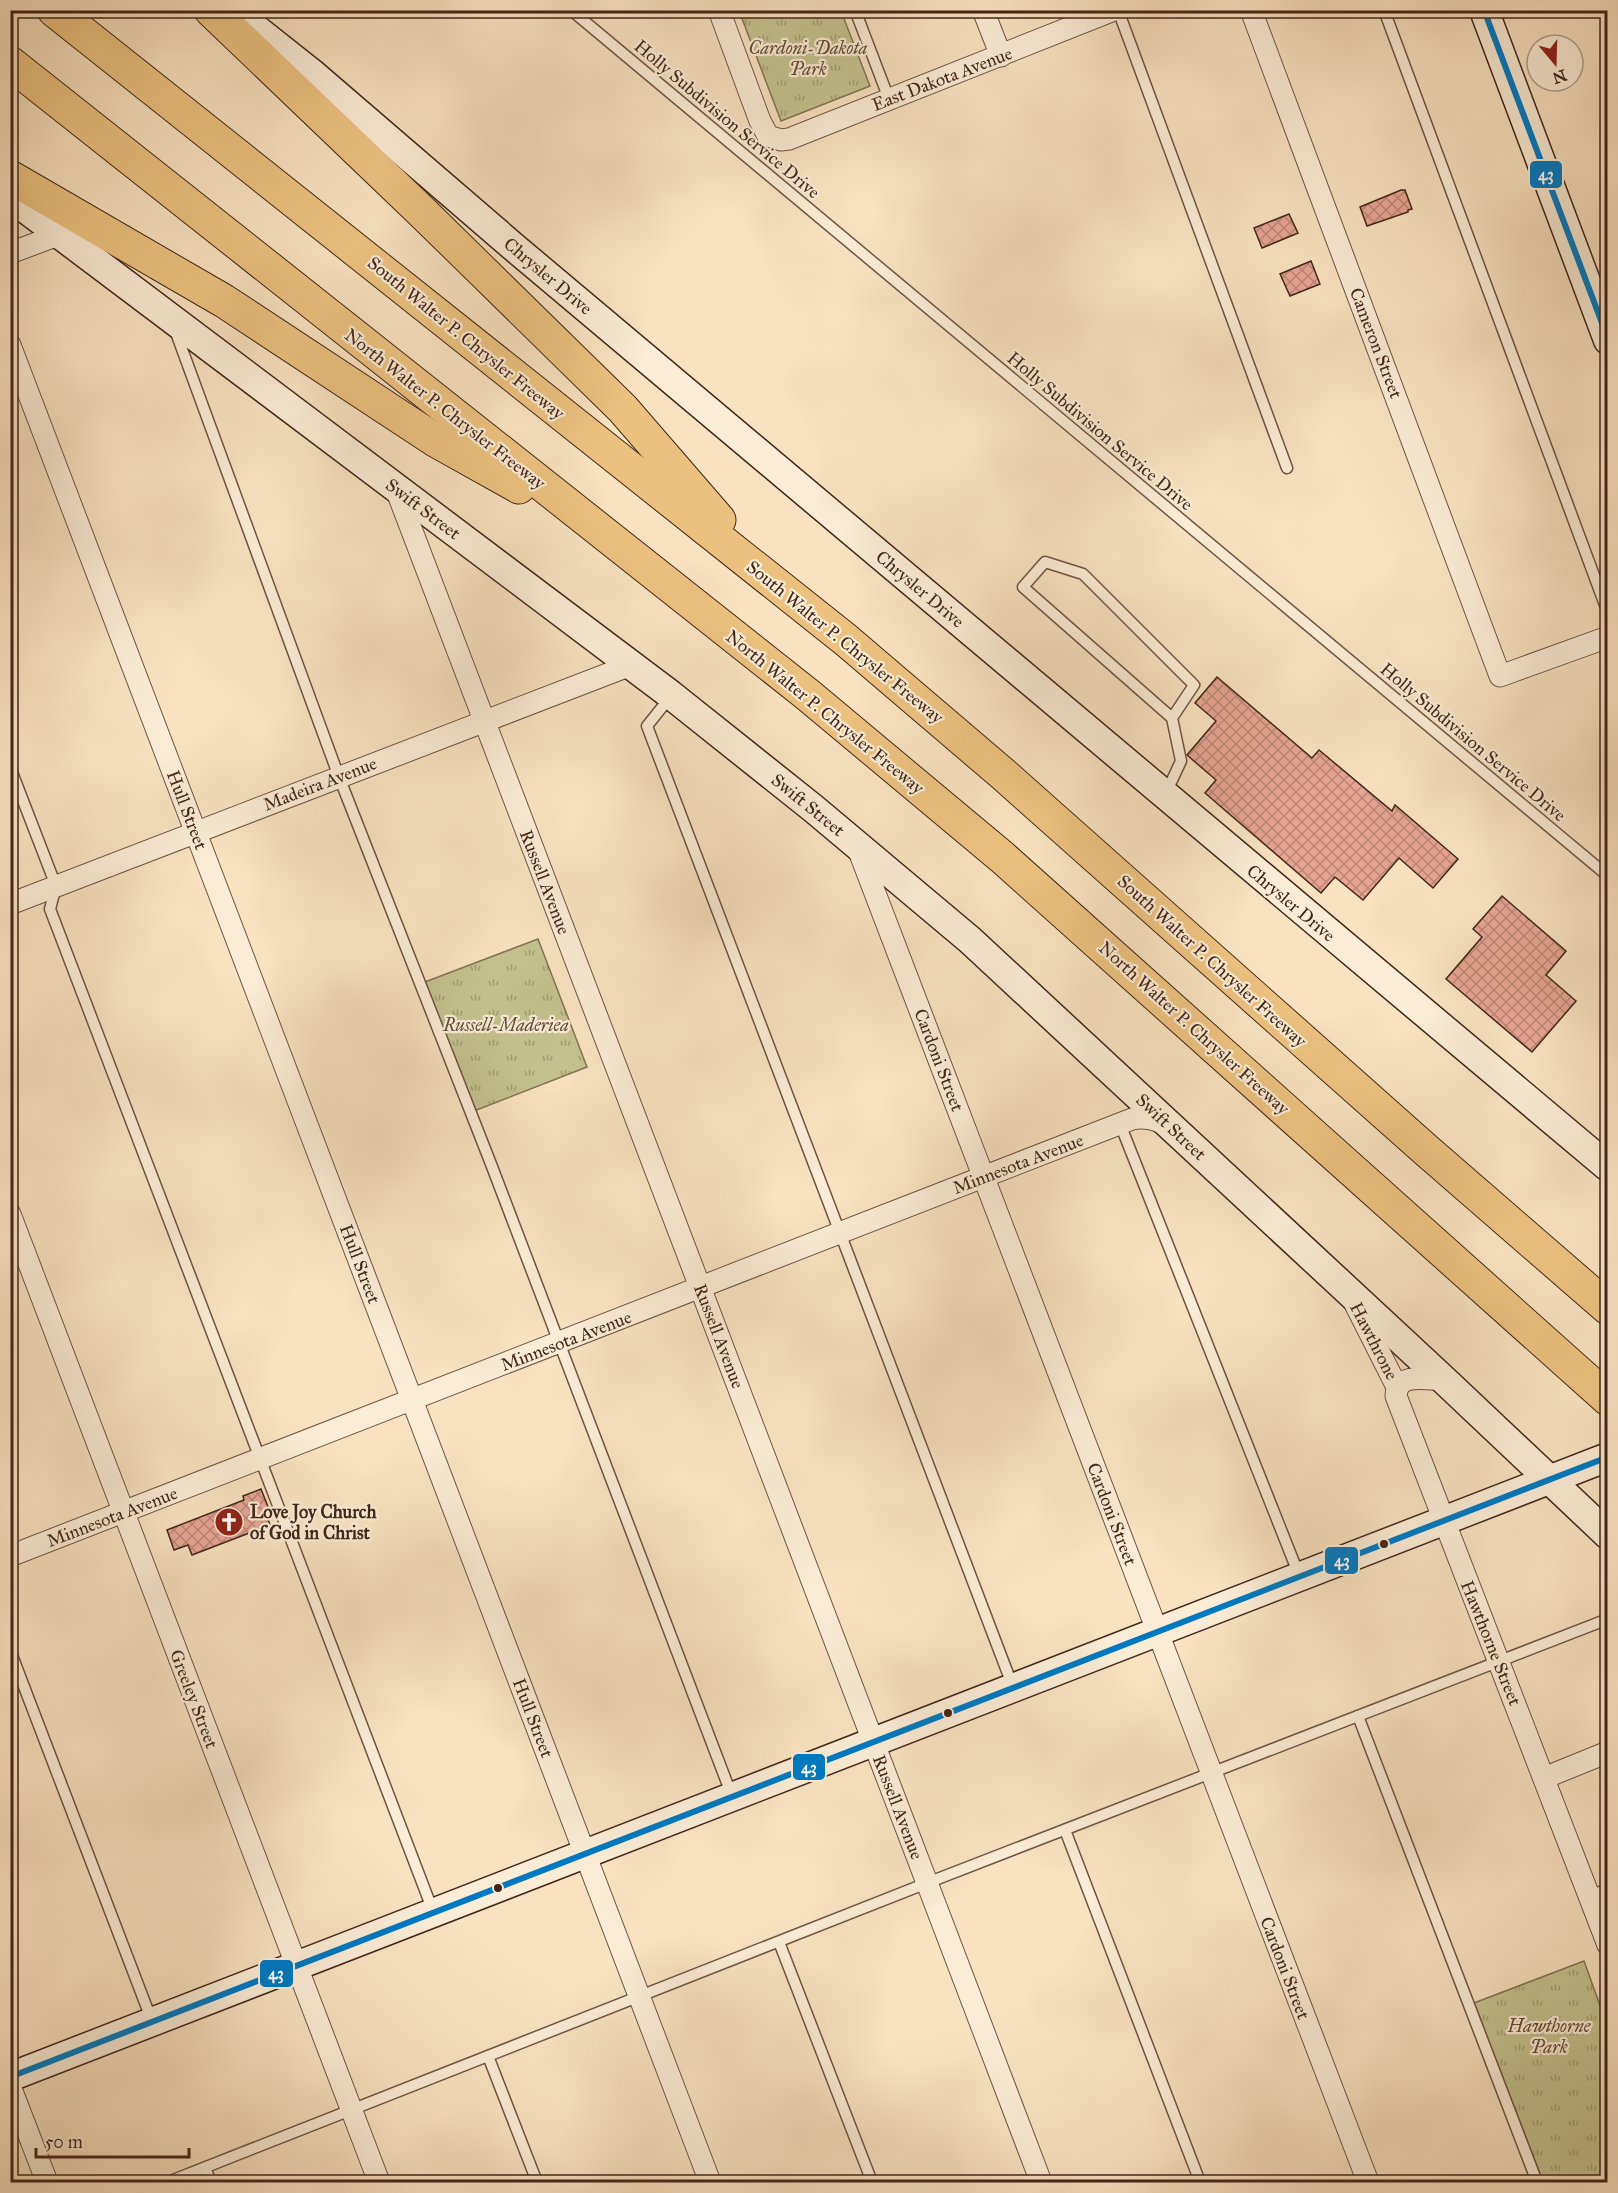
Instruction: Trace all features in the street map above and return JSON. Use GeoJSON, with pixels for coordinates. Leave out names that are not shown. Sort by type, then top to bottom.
{"type":"FeatureCollection","features":[{"type":"Feature","properties":{"kind":"highway","name":"South Walter P. Chrysler Freeway"},"geometry":{"type":"LineString","coordinates":[[54,10],[846,640],[1003,774],[1608,1308]]}},
{"type":"Feature","properties":{"kind":"highway"},"geometry":{"type":"LineString","coordinates":[[211,10],[623,409],[771,581]]}},
{"type":"Feature","properties":{"kind":"highway","name":"North Walter P. Chrysler Freeway"},"geometry":{"type":"LineString","coordinates":[[10,63],[808,695],[1002,857],[1608,1399]]}},
{"type":"Feature","properties":{"kind":"highway"},"geometry":{"type":"LineString","coordinates":[[10,177],[224,301],[435,440],[599,531]]}},
{"type":"Feature","properties":{"kind":"main road","name":"Chrysler Drive"},"geometry":{"type":"LineString","coordinates":[[232,10],[314,75],[516,249],[1164,796],[1608,1167]]}},
{"type":"Feature","properties":{"kind":"main road"},"geometry":{"type":"LineString","coordinates":[[1484,10],[1608,340]]}},
{"type":"Feature","properties":{"kind":"main road","name":"Swift Street"},"geometry":{"type":"LineString","coordinates":[[10,197],[631,665],[857,845],[970,940],[1549,1480]]}},
{"type":"Feature","properties":{"kind":"main road"},"geometry":{"type":"LineString","coordinates":[[10,2077],[1600,1460]]}},
{"type":"Feature","properties":{"kind":"main road"},"geometry":{"type":"LineString","coordinates":[[1549,1480],[1608,1535]]}},
{"type":"Feature","properties":{"kind":"street","name":"East Dakota Avenue"},"geometry":{"type":"LineString","coordinates":[[719,10],[760,121],[768,136],[781,140],[789,139],[1116,10]]}},
{"type":"Feature","properties":{"kind":"street"},"geometry":{"type":"LineString","coordinates":[[983,10],[1000,56]]}},
{"type":"Feature","properties":{"kind":"street","name":"Cameron Street"},"geometry":{"type":"LineString","coordinates":[[1251,10],[1500,676],[1608,637]]}},
{"type":"Feature","properties":{"kind":"street"},"geometry":{"type":"LineString","coordinates":[[10,254],[58,235]]}},
{"type":"Feature","properties":{"kind":"street","name":"Hull Street"},"geometry":{"type":"LineString","coordinates":[[10,345],[710,2182]]}},
{"type":"Feature","properties":{"kind":"street","name":"Russell Avenue"},"geometry":{"type":"LineString","coordinates":[[396,489],[1041,2182]]}},
{"type":"Feature","properties":{"kind":"street","name":"Madeira Avenue"},"geometry":{"type":"LineString","coordinates":[[10,904],[631,665]]}},
{"type":"Feature","properties":{"kind":"street","name":"Cardoni Street"},"geometry":{"type":"LineString","coordinates":[[857,845],[1368,2182]]}},
{"type":"Feature","properties":{"kind":"street","name":"Minnesota Avenue"},"geometry":{"type":"LineString","coordinates":[[1120,1124],[1144,1103]]}},
{"type":"Feature","properties":{"kind":"street","name":"Minnesota Avenue"},"geometry":{"type":"LineString","coordinates":[[10,1556],[1120,1124],[1141,1117],[1172,1126]]}},
{"type":"Feature","properties":{"kind":"street","name":"Greeley Street"},"geometry":{"type":"LineString","coordinates":[[10,1214],[379,2182]]}},
{"type":"Feature","properties":{"kind":"street","name":"Hawthrone"},"geometry":{"type":"LineString","coordinates":[[1349,1292],[1397,1389]]}},
{"type":"Feature","properties":{"kind":"street"},"geometry":{"type":"LineString","coordinates":[[1397,1389],[1399,1384],[1405,1380],[1444,1380]]}},
{"type":"Feature","properties":{"kind":"street","name":"Hawthorne Street"},"geometry":{"type":"LineString","coordinates":[[1397,1389],[1396,1396],[1544,1778],[1598,1893],[1608,1945]]}},
{"type":"Feature","properties":{"kind":"street"},"geometry":{"type":"LineString","coordinates":[[1544,1778],[1608,1752]]}},
{"type":"Feature","properties":{"kind":"street"},"geometry":{"type":"LineString","coordinates":[[10,2086],[47,2182]]}},
{"type":"Feature","properties":{"kind":"lane","name":"Holly Subdivision Service Drive"},"geometry":{"type":"LineString","coordinates":[[571,10],[1608,876]]}},
{"type":"Feature","properties":{"kind":"lane"},"geometry":{"type":"LineString","coordinates":[[855,10],[889,99]]}},
{"type":"Feature","properties":{"kind":"lane"},"geometry":{"type":"LineString","coordinates":[[1116,10],[1287,468]]}},
{"type":"Feature","properties":{"kind":"lane"},"geometry":{"type":"LineString","coordinates":[[1384,10],[1608,613]]}},
{"type":"Feature","properties":{"kind":"lane"},"geometry":{"type":"LineString","coordinates":[[171,320],[339,777],[560,1343],[732,1797]]}},
{"type":"Feature","properties":{"kind":"lane"},"geometry":{"type":"LineString","coordinates":[[1164,796],[1181,761],[1172,718],[1023,587],[1045,562],[1083,574],[1194,685],[1172,718]]}},
{"type":"Feature","properties":{"kind":"lane"},"geometry":{"type":"LineString","coordinates":[[671,696],[647,726],[1013,1687]]}},
{"type":"Feature","properties":{"kind":"lane"},"geometry":{"type":"LineString","coordinates":[[10,767],[56,886],[50,909],[434,1912]]}},
{"type":"Feature","properties":{"kind":"lane"},"geometry":{"type":"LineString","coordinates":[[1120,1124],[1299,1576]]}},
{"type":"Feature","properties":{"kind":"lane"},"geometry":{"type":"LineString","coordinates":[[168,2182],[1210,1772],[1608,1619]]}},
{"type":"Feature","properties":{"kind":"lane"},"geometry":{"type":"LineString","coordinates":[[10,1650],[153,2022]]}},
{"type":"Feature","properties":{"kind":"lane"},"geometry":{"type":"LineString","coordinates":[[1358,1716],[1537,2182]]}},
{"type":"Feature","properties":{"kind":"lane"},"geometry":{"type":"LineString","coordinates":[[1065,1830],[1200,2182]]}},
{"type":"Feature","properties":{"kind":"lane"},"geometry":{"type":"LineString","coordinates":[[779,1942],[872,2182]]}},
{"type":"Feature","properties":{"kind":"lane"},"geometry":{"type":"LineString","coordinates":[[488,2056],[537,2182]]}},
{"type":"Feature","properties":{"kind":"lane"},"geometry":{"type":"LineString","coordinates":[[205,2168],[211,2182]]}},
{"type":"Feature","properties":{"kind":"green space","name":"Cardoni-Dakota Park"},"geometry":{"type":"Polygon","coordinates":[[[754,11],[841,11],[870,86],[781,121],[741,16],[754,11]]]}},
{"type":"Feature","properties":{"kind":"green space","name":"Russell-Maderiea"},"geometry":{"type":"Polygon","coordinates":[[[538,939],[587,1067],[474,1111],[425,982],[538,939]]]}},
{"type":"Feature","properties":{"kind":"green space","name":"Hawthorne Park"},"geometry":{"type":"Polygon","coordinates":[[[1584,1961],[1607,2025],[1607,2182],[1543,2182],[1474,2003],[1584,1961]]]}},
{"type":"Feature","properties":{"kind":"building"},"geometry":{"type":"Polygon","coordinates":[[[1405,190],[1412,209],[1367,226],[1360,207],[1405,190]]]}},
{"type":"Feature","properties":{"kind":"building"},"geometry":{"type":"Polygon","coordinates":[[[1289,214],[1298,233],[1262,248],[1254,228],[1289,214]]]}},
{"type":"Feature","properties":{"kind":"building"},"geometry":{"type":"Polygon","coordinates":[[[1311,261],[1320,284],[1290,296],[1280,274],[1311,261]]]}},
{"type":"Feature","properties":{"kind":"building"},"geometry":{"type":"Polygon","coordinates":[[[1217,677],[1312,758],[1319,750],[1392,811],[1395,805],[1458,859],[1433,888],[1399,858],[1363,900],[1335,877],[1321,893],[1205,793],[1216,780],[1187,755],[1216,721],[1195,703],[1217,677]]]}},
{"type":"Feature","properties":{"kind":"building"},"geometry":{"type":"Polygon","coordinates":[[[1502,896],[1566,951],[1546,975],[1576,1001],[1532,1052],[1446,979],[1482,937],[1473,929],[1502,896]]]}},
{"type":"Feature","properties":{"kind":"building","name":"Love Joy Church of God in Christ"},"geometry":{"type":"Polygon","coordinates":[[[261,1489],[272,1517],[268,1519],[270,1525],[192,1555],[188,1545],[174,1550],[167,1530],[244,1500],[243,1496],[261,1489]]]}},
{"type":"Feature","properties":{"kind":"transit line","name":"43"},"geometry":{"type":"LineString","coordinates":[[1484,10],[1608,339]]}},
{"type":"Feature","properties":{"kind":"transit line","name":"43"},"geometry":{"type":"LineString","coordinates":[[10,2077],[1608,1457]]}},
{"type":"Feature","properties":{"kind":"place","name":"Love Joy Church of God in Christ"},"geometry":{"type":"Point","coordinates":[229,1522]}}]}
